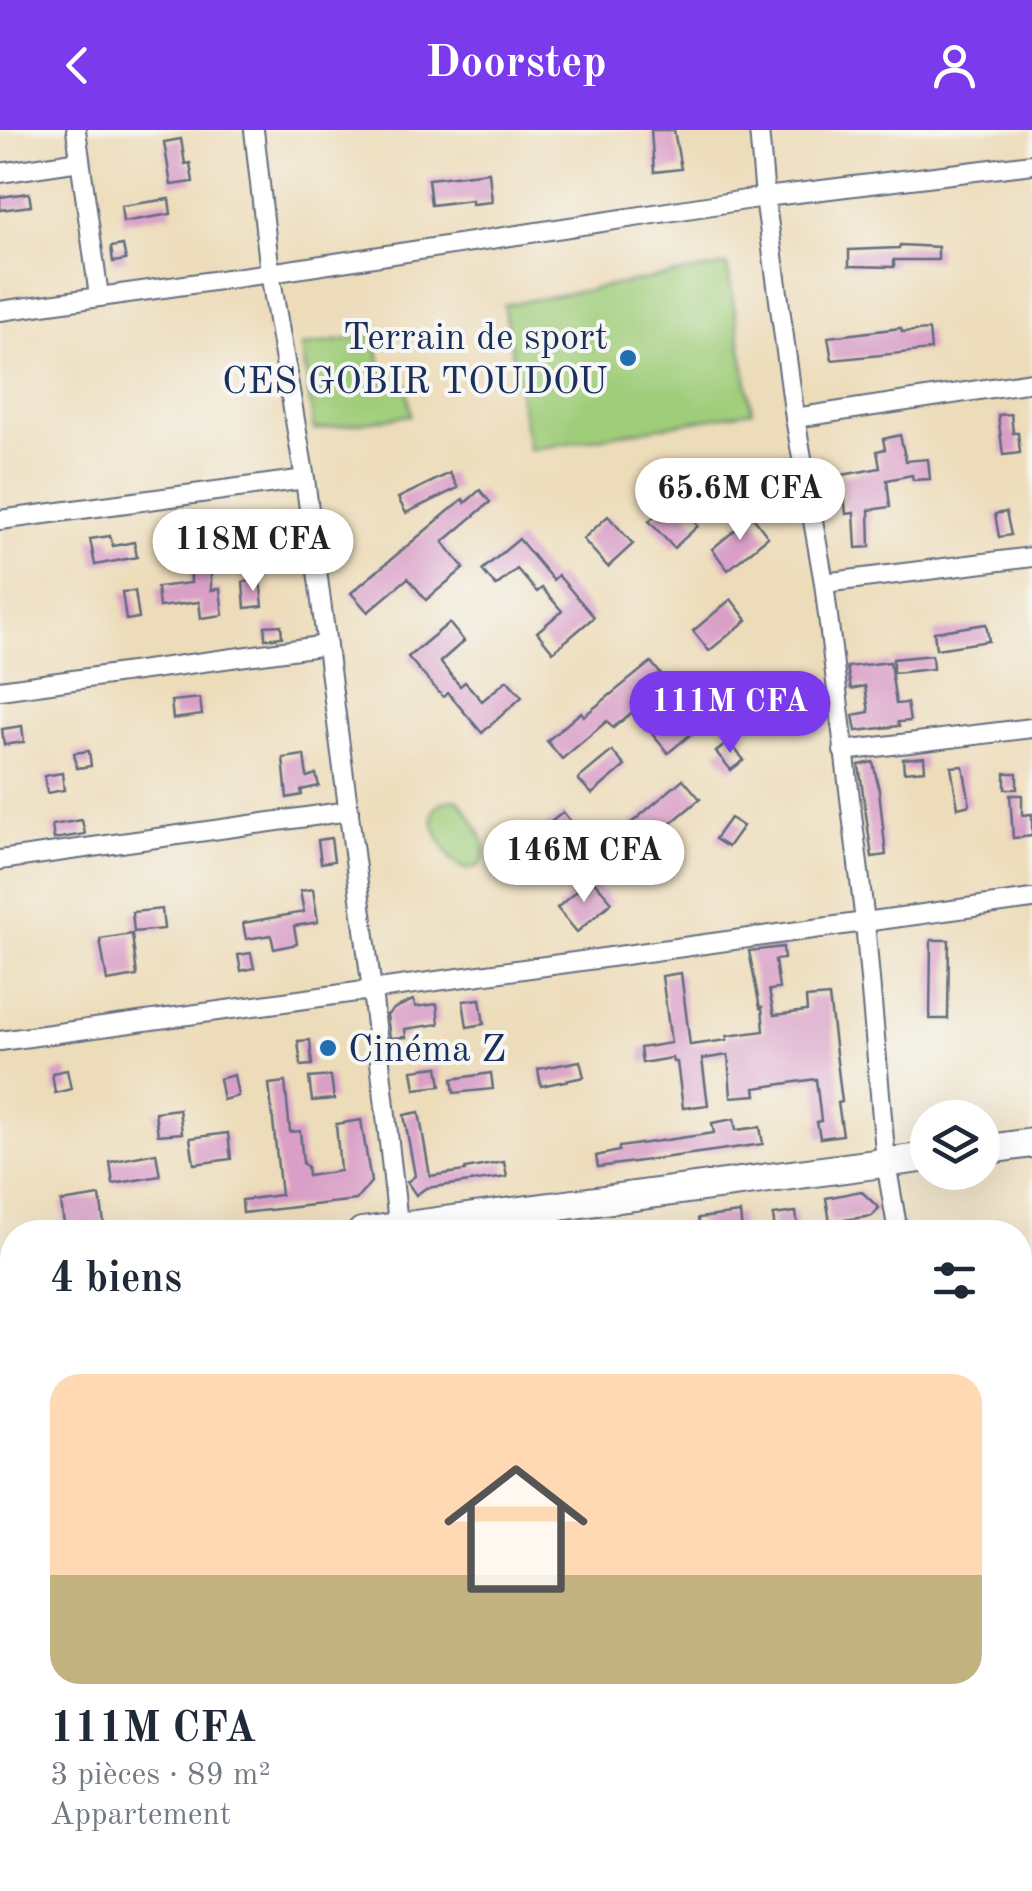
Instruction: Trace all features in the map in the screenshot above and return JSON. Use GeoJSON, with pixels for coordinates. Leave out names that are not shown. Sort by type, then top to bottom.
{"type":"FeatureCollection","features":[{"type":"Feature","properties":{"kind":"highway"},"geometry":{"type":"LineString","coordinates":[[1000,1147],[1032,1143]]}},
{"type":"Feature","properties":{"kind":"highway"},"geometry":{"type":"LineString","coordinates":[[471,1220],[910,1160]]}},
{"type":"Feature","properties":{"kind":"street"},"geometry":{"type":"LineString","coordinates":[[76,130],[99,296]]}},
{"type":"Feature","properties":{"kind":"street"},"geometry":{"type":"LineString","coordinates":[[254,130],[270,273],[305,479],[349,812],[397,1220]]}},
{"type":"Feature","properties":{"kind":"street"},"geometry":{"type":"LineString","coordinates":[[759,130],[795,418],[824,583],[865,922],[886,1163],[896,1220]]}},
{"type":"Feature","properties":{"kind":"street"},"geometry":{"type":"LineString","coordinates":[[0,173],[80,161]]}},
{"type":"Feature","properties":{"kind":"street"},"geometry":{"type":"LineString","coordinates":[[0,311],[765,197],[1032,164]]}},
{"type":"Feature","properties":{"kind":"street"},"geometry":{"type":"LineString","coordinates":[[795,418],[1032,382]]}},
{"type":"Feature","properties":{"kind":"street"},"geometry":{"type":"LineString","coordinates":[[0,520],[305,479]]}},
{"type":"Feature","properties":{"kind":"street"},"geometry":{"type":"LineString","coordinates":[[824,583],[1032,557]]}},
{"type":"Feature","properties":{"kind":"street"},"geometry":{"type":"LineString","coordinates":[[0,690],[327,645]]}},
{"type":"Feature","properties":{"kind":"street"},"geometry":{"type":"LineString","coordinates":[[843,751],[1032,728]]}},
{"type":"Feature","properties":{"kind":"street"},"geometry":{"type":"LineString","coordinates":[[0,860],[349,812]]}},
{"type":"Feature","properties":{"kind":"street"},"geometry":{"type":"LineString","coordinates":[[0,1041],[1032,898]]}},
{"type":"Feature","properties":{"kind":"green space","name":"Terrain de sport CES GOBIR TOUDOU"},"geometry":{"type":"Polygon","coordinates":[[[727,265],[752,411],[529,450],[504,305],[727,265]]]}},
{"type":"Feature","properties":{"kind":"green space"},"geometry":{"type":"Polygon","coordinates":[[[376,335],[384,388],[407,385],[411,415],[314,430],[302,346],[376,335]]]}},
{"type":"Feature","properties":{"kind":"green space"},"geometry":{"type":"Polygon","coordinates":[[[457,799],[474,822],[485,849],[480,865],[467,870],[448,854],[433,818],[436,807],[457,799]]]}},
{"type":"Feature","properties":{"kind":"building"},"geometry":{"type":"Polygon","coordinates":[[[651,130],[674,130],[681,169],[654,172],[651,130]]]}},
{"type":"Feature","properties":{"kind":"building"},"geometry":{"type":"Polygon","coordinates":[[[181,139],[193,182],[171,185],[164,142],[181,139]]]}},
{"type":"Feature","properties":{"kind":"building"},"geometry":{"type":"Polygon","coordinates":[[[489,172],[492,202],[431,205],[428,179],[489,172]]]}},
{"type":"Feature","properties":{"kind":"building"},"geometry":{"type":"Polygon","coordinates":[[[29,193],[31,206],[0,210],[0,197],[29,193]]]}},
{"type":"Feature","properties":{"kind":"building"},"geometry":{"type":"Polygon","coordinates":[[[169,199],[171,214],[123,222],[121,206],[169,199]]]}},
{"type":"Feature","properties":{"kind":"building"},"geometry":{"type":"Polygon","coordinates":[[[123,245],[126,260],[113,262],[111,247],[123,245]]]}},
{"type":"Feature","properties":{"kind":"building"},"geometry":{"type":"Polygon","coordinates":[[[900,245],[938,247],[938,260],[894,260],[894,267],[849,266],[849,250],[900,245]]]}},
{"type":"Feature","properties":{"kind":"building"},"geometry":{"type":"Polygon","coordinates":[[[901,328],[902,332],[929,330],[931,350],[832,360],[828,337],[901,328]]]}},
{"type":"Feature","properties":{"kind":"building"},"geometry":{"type":"Polygon","coordinates":[[[1011,414],[1020,453],[1003,455],[998,415],[1011,414]]]}},
{"type":"Feature","properties":{"kind":"building"},"geometry":{"type":"Polygon","coordinates":[[[900,435],[906,461],[928,459],[930,479],[913,480],[912,475],[887,480],[890,507],[869,510],[870,547],[856,548],[854,513],[846,514],[842,475],[880,468],[877,451],[885,449],[883,439],[900,435]]]}},
{"type":"Feature","properties":{"kind":"building"},"geometry":{"type":"Polygon","coordinates":[[[450,473],[458,488],[406,513],[398,498],[450,473]]]}},
{"type":"Feature","properties":{"kind":"building"},"geometry":{"type":"Polygon","coordinates":[[[480,490],[490,502],[443,542],[464,568],[426,600],[408,578],[368,612],[351,593],[463,499],[465,503],[480,490]]]}},
{"type":"Feature","properties":{"kind":"building"},"geometry":{"type":"Polygon","coordinates":[[[674,499],[698,526],[674,548],[649,521],[674,499]]]}},
{"type":"Feature","properties":{"kind":"building"},"geometry":{"type":"Polygon","coordinates":[[[1006,512],[1011,535],[999,537],[995,514],[1006,512]]]}},
{"type":"Feature","properties":{"kind":"building"},"geometry":{"type":"Polygon","coordinates":[[[608,516],[633,544],[608,567],[583,539],[608,516]]]}},
{"type":"Feature","properties":{"kind":"building"},"geometry":{"type":"Polygon","coordinates":[[[752,516],[768,537],[728,570],[712,549],[752,516]]]}},
{"type":"Feature","properties":{"kind":"building"},"geometry":{"type":"Polygon","coordinates":[[[240,521],[243,539],[231,541],[233,552],[248,552],[249,560],[211,565],[211,590],[220,589],[223,615],[201,618],[199,602],[159,607],[157,587],[191,583],[190,554],[218,553],[217,547],[221,546],[217,526],[240,521]]]}},
{"type":"Feature","properties":{"kind":"building"},"geometry":{"type":"Polygon","coordinates":[[[110,536],[113,546],[134,542],[137,557],[95,565],[90,539],[110,536]]]}},
{"type":"Feature","properties":{"kind":"building"},"geometry":{"type":"Polygon","coordinates":[[[519,539],[553,580],[558,575],[594,617],[553,652],[537,632],[562,611],[542,588],[537,592],[517,569],[496,586],[482,570],[519,539]]]}},
{"type":"Feature","properties":{"kind":"building"},"geometry":{"type":"Polygon","coordinates":[[[260,580],[263,606],[245,608],[243,582],[260,580]]]}},
{"type":"Feature","properties":{"kind":"building"},"geometry":{"type":"Polygon","coordinates":[[[135,591],[139,618],[126,620],[122,592],[135,591]]]}},
{"type":"Feature","properties":{"kind":"building"},"geometry":{"type":"Polygon","coordinates":[[[731,599],[747,620],[709,651],[693,631],[731,599]]]}},
{"type":"Feature","properties":{"kind":"building"},"geometry":{"type":"Polygon","coordinates":[[[449,623],[464,641],[440,662],[460,686],[465,682],[482,701],[507,680],[522,697],[482,733],[448,693],[443,697],[408,657],[449,623]]]}},
{"type":"Feature","properties":{"kind":"building"},"geometry":{"type":"Polygon","coordinates":[[[986,624],[989,641],[936,649],[934,632],[986,624]]]}},
{"type":"Feature","properties":{"kind":"building"},"geometry":{"type":"Polygon","coordinates":[[[281,625],[282,637],[265,639],[265,626],[281,625]]]}},
{"type":"Feature","properties":{"kind":"building"},"geometry":{"type":"Polygon","coordinates":[[[932,655],[933,669],[893,673],[893,659],[932,655]]]}},
{"type":"Feature","properties":{"kind":"building"},"geometry":{"type":"Polygon","coordinates":[[[651,662],[668,683],[613,728],[607,721],[562,759],[547,741],[651,662]]]}},
{"type":"Feature","properties":{"kind":"building"},"geometry":{"type":"Polygon","coordinates":[[[890,662],[896,704],[907,703],[910,721],[856,731],[853,715],[869,712],[865,686],[851,689],[847,667],[890,662]]]}},
{"type":"Feature","properties":{"kind":"building"},"geometry":{"type":"Polygon","coordinates":[[[200,698],[202,715],[173,719],[171,701],[200,698]]]}},
{"type":"Feature","properties":{"kind":"building"},"geometry":{"type":"Polygon","coordinates":[[[686,706],[702,725],[668,753],[652,734],[686,706]]]}},
{"type":"Feature","properties":{"kind":"building"},"geometry":{"type":"Polygon","coordinates":[[[22,726],[24,742],[4,745],[2,729],[22,726]]]}},
{"type":"Feature","properties":{"kind":"building"},"geometry":{"type":"Polygon","coordinates":[[[729,742],[744,760],[731,770],[716,752],[729,742]]]}},
{"type":"Feature","properties":{"kind":"building"},"geometry":{"type":"Polygon","coordinates":[[[89,751],[91,766],[77,768],[74,753],[89,751]]]}},
{"type":"Feature","properties":{"kind":"building"},"geometry":{"type":"Polygon","coordinates":[[[612,751],[625,766],[592,794],[578,779],[612,751]]]}},
{"type":"Feature","properties":{"kind":"building"},"geometry":{"type":"Polygon","coordinates":[[[304,755],[307,777],[316,774],[319,786],[287,798],[283,758],[304,755]]]}},
{"type":"Feature","properties":{"kind":"building"},"geometry":{"type":"Polygon","coordinates":[[[924,757],[925,770],[904,772],[903,759],[924,757]]]}},
{"type":"Feature","properties":{"kind":"building"},"geometry":{"type":"Polygon","coordinates":[[[873,762],[886,855],[872,857],[859,765],[873,762]]]}},
{"type":"Feature","properties":{"kind":"building"},"geometry":{"type":"Polygon","coordinates":[[[963,766],[970,805],[958,808],[951,767],[963,766]]]}},
{"type":"Feature","properties":{"kind":"building"},"geometry":{"type":"Polygon","coordinates":[[[62,773],[64,790],[47,793],[44,776],[62,773]]]}},
{"type":"Feature","properties":{"kind":"building"},"geometry":{"type":"Polygon","coordinates":[[[1005,773],[1017,773],[1017,789],[1005,789],[1005,773]]]}},
{"type":"Feature","properties":{"kind":"building"},"geometry":{"type":"Polygon","coordinates":[[[683,779],[700,799],[611,873],[595,854],[683,779]]]}},
{"type":"Feature","properties":{"kind":"building"},"geometry":{"type":"Polygon","coordinates":[[[1010,795],[1022,795],[1022,815],[1032,814],[1032,836],[1013,838],[1010,795]]]}},
{"type":"Feature","properties":{"kind":"building"},"geometry":{"type":"Polygon","coordinates":[[[563,812],[576,828],[557,844],[544,828],[563,812]]]}},
{"type":"Feature","properties":{"kind":"building"},"geometry":{"type":"Polygon","coordinates":[[[730,818],[743,826],[728,847],[715,839],[730,818]]]}},
{"type":"Feature","properties":{"kind":"building"},"geometry":{"type":"Polygon","coordinates":[[[82,820],[85,834],[54,839],[52,825],[82,820]]]}},
{"type":"Feature","properties":{"kind":"building"},"geometry":{"type":"Polygon","coordinates":[[[331,838],[334,861],[321,863],[318,840],[331,838]]]}},
{"type":"Feature","properties":{"kind":"building"},"geometry":{"type":"Polygon","coordinates":[[[591,878],[612,902],[577,932],[557,908],[591,878]]]}},
{"type":"Feature","properties":{"kind":"building"},"geometry":{"type":"Polygon","coordinates":[[[313,889],[318,922],[294,926],[297,944],[274,949],[271,935],[246,939],[243,923],[304,912],[300,891],[313,889]]]}},
{"type":"Feature","properties":{"kind":"building"},"geometry":{"type":"Polygon","coordinates":[[[162,909],[164,929],[134,932],[132,912],[162,909]]]}},
{"type":"Feature","properties":{"kind":"building"},"geometry":{"type":"Polygon","coordinates":[[[132,934],[137,976],[107,981],[100,939],[132,934]]]}},
{"type":"Feature","properties":{"kind":"building"},"geometry":{"type":"Polygon","coordinates":[[[931,940],[949,940],[948,1019],[930,1019],[931,940]]]}},
{"type":"Feature","properties":{"kind":"building"},"geometry":{"type":"Polygon","coordinates":[[[783,947],[784,959],[775,960],[779,989],[769,990],[774,1015],[807,1011],[806,998],[829,996],[843,1135],[820,1138],[816,1079],[755,1088],[756,1095],[731,1097],[728,1055],[702,1059],[708,1105],[683,1108],[677,1062],[672,1058],[642,1063],[640,1048],[671,1043],[662,976],[681,973],[690,1045],[727,1040],[727,1036],[764,1031],[749,951],[783,947]]]}},
{"type":"Feature","properties":{"kind":"building"},"geometry":{"type":"Polygon","coordinates":[[[251,953],[254,968],[241,971],[238,955],[251,953]]]}},
{"type":"Feature","properties":{"kind":"building"},"geometry":{"type":"Polygon","coordinates":[[[480,999],[484,1024],[467,1027],[463,1001],[480,999]]]}},
{"type":"Feature","properties":{"kind":"building"},"geometry":{"type":"Polygon","coordinates":[[[413,1000],[416,1007],[437,1004],[439,1024],[405,1029],[406,1037],[390,1038],[387,1015],[413,1000]]]}},
{"type":"Feature","properties":{"kind":"building"},"geometry":{"type":"Polygon","coordinates":[[[310,1040],[312,1065],[301,1066],[298,1041],[310,1040]]]}},
{"type":"Feature","properties":{"kind":"building"},"geometry":{"type":"Polygon","coordinates":[[[580,1061],[584,1077],[541,1086],[538,1069],[580,1061]]]}},
{"type":"Feature","properties":{"kind":"building"},"geometry":{"type":"Polygon","coordinates":[[[438,1067],[441,1086],[415,1089],[412,1070],[438,1067]]]}},
{"type":"Feature","properties":{"kind":"building"},"geometry":{"type":"Polygon","coordinates":[[[67,1070],[71,1089],[55,1093],[52,1073],[67,1070]]]}},
{"type":"Feature","properties":{"kind":"building"},"geometry":{"type":"Polygon","coordinates":[[[491,1073],[493,1089],[454,1093],[452,1079],[491,1073]]]}},
{"type":"Feature","properties":{"kind":"building"},"geometry":{"type":"Polygon","coordinates":[[[234,1075],[238,1096],[223,1100],[219,1079],[234,1075]]]}},
{"type":"Feature","properties":{"kind":"building"},"geometry":{"type":"Polygon","coordinates":[[[331,1076],[334,1099],[312,1101],[309,1078],[331,1076]]]}},
{"type":"Feature","properties":{"kind":"building"},"geometry":{"type":"Polygon","coordinates":[[[285,1082],[290,1132],[300,1131],[308,1176],[340,1171],[336,1124],[361,1120],[371,1182],[356,1200],[243,1213],[242,1200],[281,1195],[269,1084],[285,1082]]]}},
{"type":"Feature","properties":{"kind":"building"},"geometry":{"type":"Polygon","coordinates":[[[179,1109],[182,1133],[158,1135],[155,1112],[179,1109]]]}},
{"type":"Feature","properties":{"kind":"building"},"geometry":{"type":"Polygon","coordinates":[[[419,1112],[430,1176],[504,1162],[507,1177],[426,1188],[416,1195],[407,1182],[415,1176],[404,1115],[419,1112]]]}},
{"type":"Feature","properties":{"kind":"building"},"geometry":{"type":"Polygon","coordinates":[[[734,1119],[736,1130],[760,1127],[763,1144],[598,1167],[596,1156],[619,1151],[619,1147],[714,1133],[712,1123],[734,1119]]]}},
{"type":"Feature","properties":{"kind":"building"},"geometry":{"type":"Polygon","coordinates":[[[228,1133],[231,1159],[194,1164],[190,1138],[228,1133]]]}},
{"type":"Feature","properties":{"kind":"building"},"geometry":{"type":"Polygon","coordinates":[[[156,1153],[160,1176],[113,1184],[110,1162],[156,1153]]]}},
{"type":"Feature","properties":{"kind":"building"},"geometry":{"type":"Polygon","coordinates":[[[861,1191],[879,1208],[872,1216],[830,1220],[826,1198],[861,1191]]]}},
{"type":"Feature","properties":{"kind":"building"},"geometry":{"type":"Polygon","coordinates":[[[100,1196],[104,1220],[63,1220],[61,1202],[100,1196]]]}},
{"type":"Feature","properties":{"kind":"building"},"geometry":{"type":"Polygon","coordinates":[[[796,1212],[797,1220],[774,1220],[773,1215],[796,1212]]]}},
{"type":"Feature","properties":{"kind":"building"},"geometry":{"type":"Polygon","coordinates":[[[740,1213],[741,1220],[698,1220],[740,1213]]]}},
{"type":"Feature","properties":{"kind":"place","name":"Terrain de sport CES GOBIR TOUDOU"},"geometry":{"type":"Point","coordinates":[628,358]}},
{"type":"Feature","properties":{"kind":"place","name":"Cinéma Z"},"geometry":{"type":"Point","coordinates":[328,1048]}}]}
